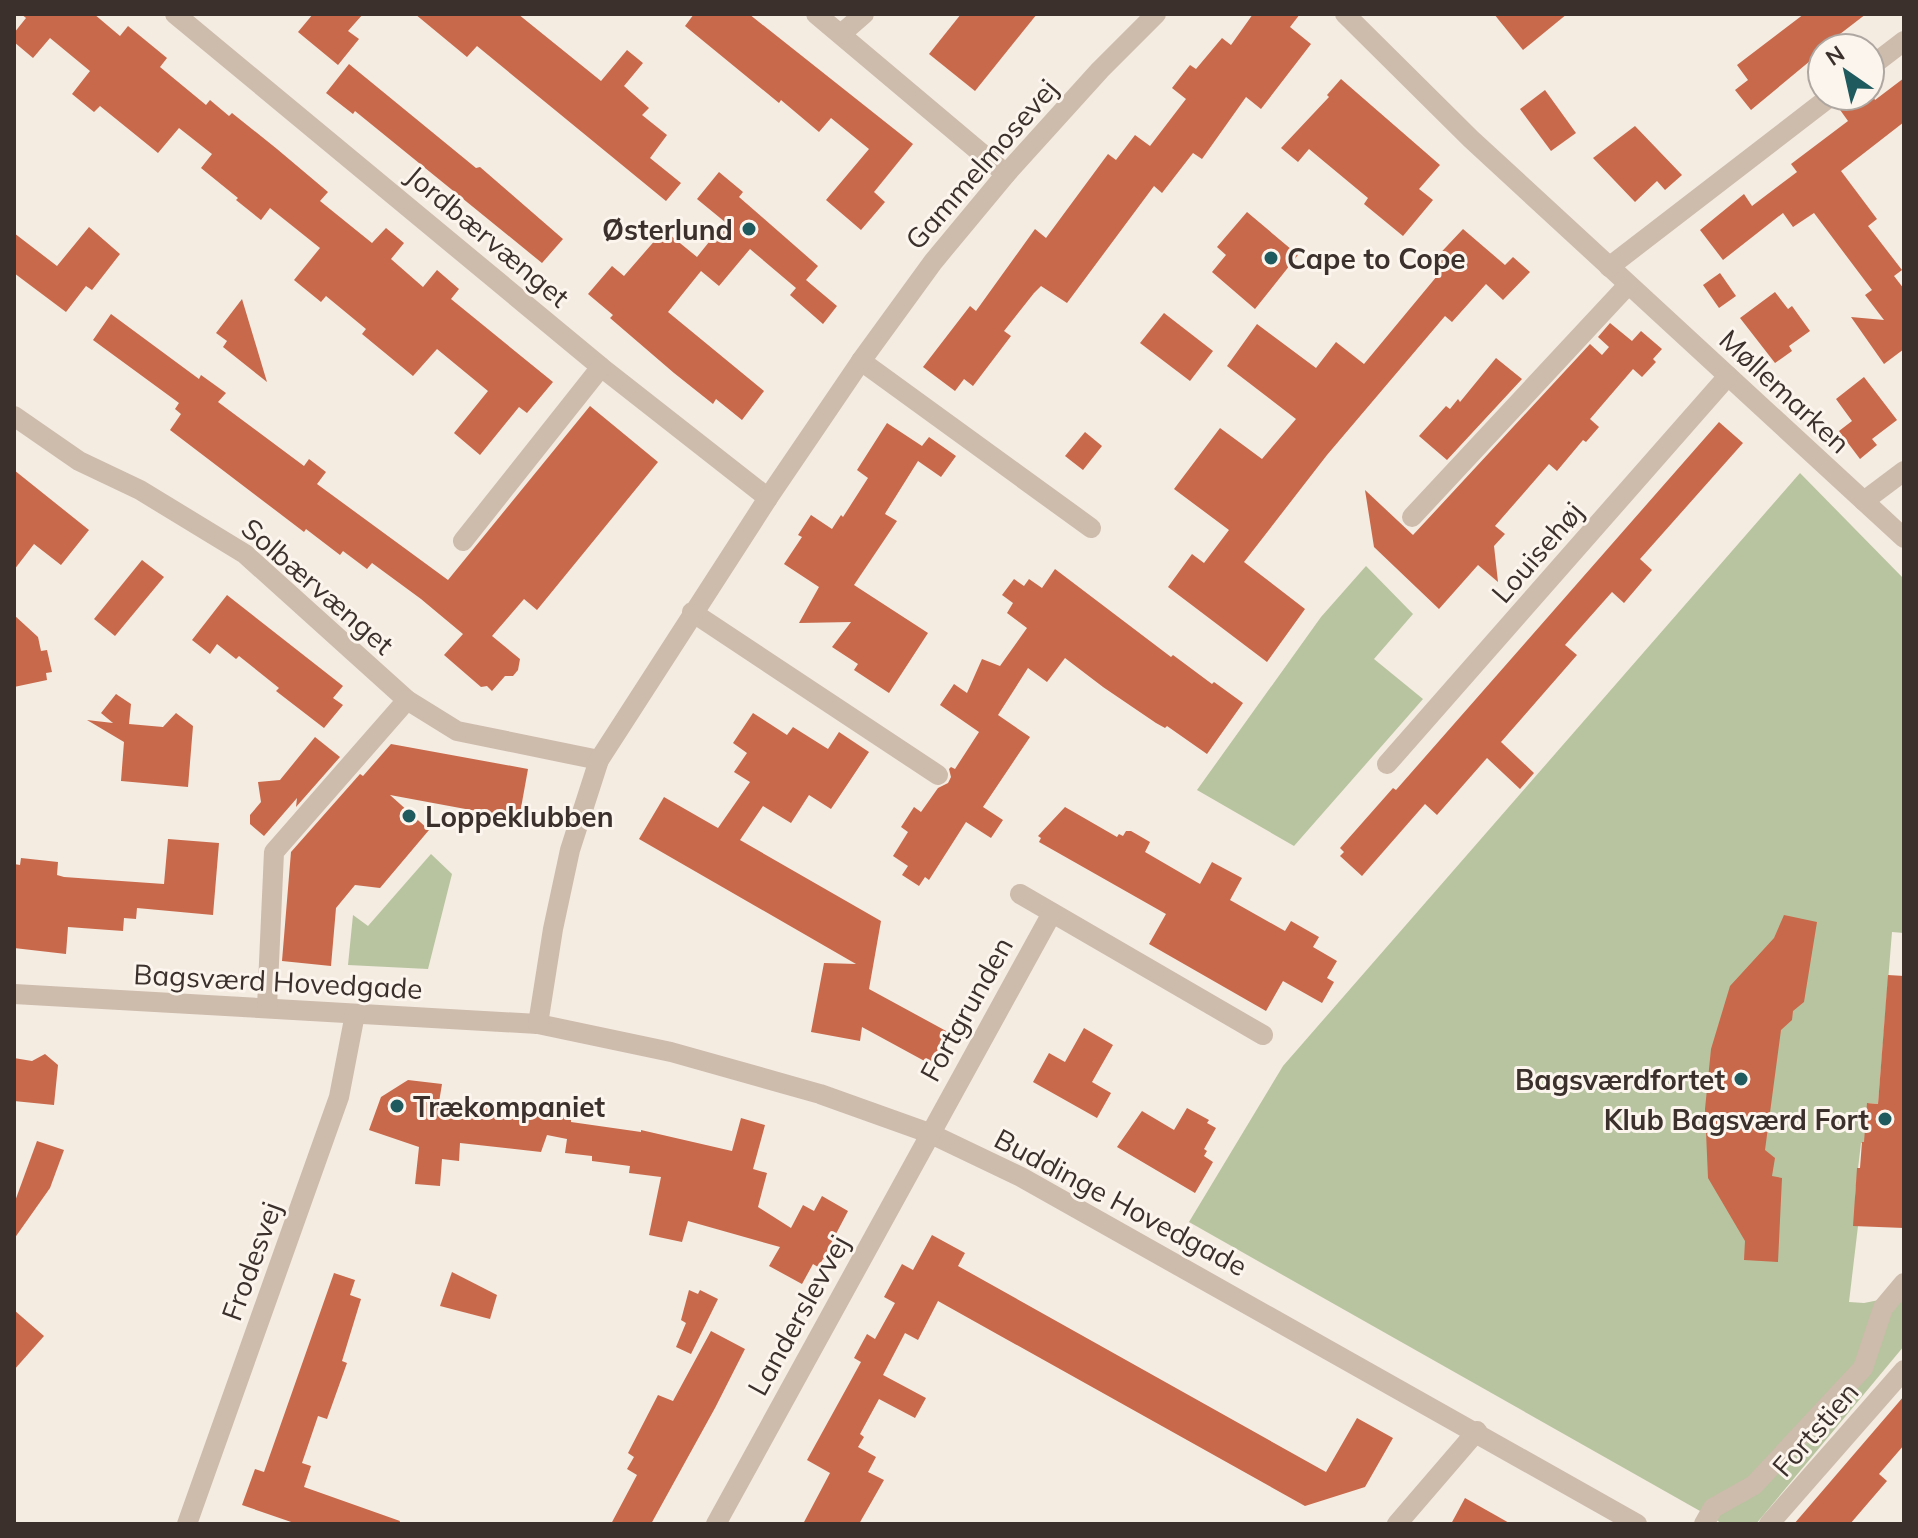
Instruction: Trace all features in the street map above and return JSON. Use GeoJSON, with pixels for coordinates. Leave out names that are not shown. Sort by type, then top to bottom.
{"type":"FeatureCollection","features":[{"type":"Feature","properties":{"kind":"street","name":"Jordbærvænget"},"geometry":{"type":"LineString","coordinates":[[175,14],[601,367],[768,498]]}},
{"type":"Feature","properties":{"kind":"street"},"geometry":{"type":"LineString","coordinates":[[816,14],[1006,174]]}},
{"type":"Feature","properties":{"kind":"street"},"geometry":{"type":"LineString","coordinates":[[841,34],[864,14]]}},
{"type":"Feature","properties":{"kind":"street","name":"Gammelmosevej"},"geometry":{"type":"LineString","coordinates":[[538,1024],[553,929],[570,850],[599,760],[768,498],[933,262],[1006,174],[1100,70],[1156,14]]}},
{"type":"Feature","properties":{"kind":"street","name":"Møllemarken"},"geometry":{"type":"LineString","coordinates":[[1345,14],[1460,129],[1904,538]]}},
{"type":"Feature","properties":{"kind":"street"},"geometry":{"type":"LineString","coordinates":[[1886,55],[1904,41]]}},
{"type":"Feature","properties":{"kind":"street"},"geometry":{"type":"LineString","coordinates":[[1609,267],[1810,112]]}},
{"type":"Feature","properties":{"kind":"street"},"geometry":{"type":"LineString","coordinates":[[1412,517],[1628,285]]}},
{"type":"Feature","properties":{"kind":"street"},"geometry":{"type":"LineString","coordinates":[[861,361],[1091,528]]}},
{"type":"Feature","properties":{"kind":"street"},"geometry":{"type":"LineString","coordinates":[[463,541],[601,367]]}},
{"type":"Feature","properties":{"kind":"street","name":"Louisehøj"},"geometry":{"type":"LineString","coordinates":[[1387,764],[1728,376]]}},
{"type":"Feature","properties":{"kind":"street","name":"Solbærvænget"},"geometry":{"type":"LineString","coordinates":[[14,416],[79,461],[140,490],[245,554],[407,700],[457,731],[599,760]]}},
{"type":"Feature","properties":{"kind":"street"},"geometry":{"type":"LineString","coordinates":[[1864,501],[1904,471]]}},
{"type":"Feature","properties":{"kind":"street"},"geometry":{"type":"LineString","coordinates":[[692,612],[938,775]]}},
{"type":"Feature","properties":{"kind":"street"},"geometry":{"type":"LineString","coordinates":[[267,1007],[274,852],[407,700]]}},
{"type":"Feature","properties":{"kind":"street"},"geometry":{"type":"LineString","coordinates":[[1020,894],[1263,1035]]}},
{"type":"Feature","properties":{"kind":"street","name":"Fortgrunden"},"geometry":{"type":"LineString","coordinates":[[929,1133],[1052,913]]}},
{"type":"Feature","properties":{"kind":"street","name":"Bagsværd Hovedgade"},"geometry":{"type":"LineString","coordinates":[[14,994],[538,1024]]}},
{"type":"Feature","properties":{"kind":"street","name":"Frodesvej"},"geometry":{"type":"LineString","coordinates":[[187,1524],[339,1097],[355,1014]]}},
{"type":"Feature","properties":{"kind":"street","name":"Buddinge Hovedgade"},"geometry":{"type":"LineString","coordinates":[[538,1024],[671,1052],[820,1094],[929,1133],[1021,1177],[1477,1431],[1637,1524]]}},
{"type":"Feature","properties":{"kind":"street","name":"Landerslevvej"},"geometry":{"type":"LineString","coordinates":[[716,1524],[929,1133]]}},
{"type":"Feature","properties":{"kind":"street"},"geometry":{"type":"LineString","coordinates":[[1704,1524],[1713,1508],[1754,1485],[1863,1368],[1883,1308],[1904,1283]]}},
{"type":"Feature","properties":{"kind":"street","name":"Fortstien"},"geometry":{"type":"LineString","coordinates":[[1769,1524],[1904,1370]]}},
{"type":"Feature","properties":{"kind":"street"},"geometry":{"type":"LineString","coordinates":[[1397,1524],[1477,1431]]}},
{"type":"Feature","properties":{"kind":"green space"},"geometry":{"type":"Polygon","coordinates":[[[1800,473],[1904,579],[1904,933],[1892,932],[1878,1104],[1868,1103],[1868,1143],[1861,1143],[1855,1194],[1858,1226],[1849,1302],[1864,1303],[1904,1295],[1904,1346],[1756,1524],[1723,1524],[1189,1222],[1283,1066],[1800,473]]]}},
{"type":"Feature","properties":{"kind":"green space"},"geometry":{"type":"Polygon","coordinates":[[[1366,566],[1413,614],[1374,659],[1423,699],[1294,846],[1197,790],[1321,617],[1366,566]]]}},
{"type":"Feature","properties":{"kind":"green space"},"geometry":{"type":"Polygon","coordinates":[[[431,854],[452,874],[428,969],[348,965],[353,915],[368,926],[431,854]]]}},
{"type":"Feature","properties":{"kind":"building"},"geometry":{"type":"Polygon","coordinates":[[[21,14],[94,14],[120,36],[128,26],[167,58],[160,67],[206,105],[210,100],[229,116],[232,113],[277,149],[328,192],[320,201],[372,243],[386,228],[404,243],[391,259],[423,287],[437,270],[459,289],[451,299],[553,382],[527,413],[519,407],[480,455],[454,433],[488,391],[437,349],[413,376],[362,334],[366,329],[326,296],[321,302],[294,280],[320,248],[270,208],[261,220],[236,200],[238,198],[201,168],[212,154],[179,128],[158,153],[100,106],[94,112],[72,94],[90,71],[50,38],[33,58],[14,42],[14,33],[26,18],[21,14]]]}},
{"type":"Feature","properties":{"kind":"building"},"geometry":{"type":"Polygon","coordinates":[[[313,14],[363,14],[348,31],[359,39],[338,65],[298,32],[313,14]]]}},
{"type":"Feature","properties":{"kind":"building"},"geometry":{"type":"Polygon","coordinates":[[[415,14],[518,14],[601,81],[627,50],[643,63],[624,86],[649,108],[642,115],[667,135],[650,158],[681,183],[666,201],[477,46],[467,57],[415,14]]]}},
{"type":"Feature","properties":{"kind":"building"},"geometry":{"type":"Polygon","coordinates":[[[694,14],[749,14],[913,144],[874,192],[885,202],[861,230],[826,200],[869,149],[831,118],[819,132],[781,100],[779,103],[685,26],[694,14]]]}},
{"type":"Feature","properties":{"kind":"building"},"geometry":{"type":"Polygon","coordinates":[[[961,14],[1037,14],[975,91],[929,54],[961,14]]]}},
{"type":"Feature","properties":{"kind":"building"},"geometry":{"type":"Polygon","coordinates":[[[1253,14],[1300,14],[1290,27],[1311,44],[1261,109],[1246,97],[1202,159],[1193,153],[1162,193],[1154,186],[1067,303],[1041,286],[1004,331],[1011,336],[973,386],[964,379],[955,391],[923,367],[970,306],[976,311],[1035,229],[1046,238],[1108,154],[1116,160],[1135,135],[1150,146],[1186,99],[1172,88],[1190,65],[1196,69],[1222,38],[1231,45],[1253,14]]]}},
{"type":"Feature","properties":{"kind":"building"},"geometry":{"type":"Polygon","coordinates":[[[1494,14],[1567,14],[1523,50],[1494,14]]]}},
{"type":"Feature","properties":{"kind":"building"},"geometry":{"type":"Polygon","coordinates":[[[1804,14],[1866,14],[1843,32],[1806,32],[1806,64],[1751,110],[1735,90],[1748,80],[1737,65],[1804,14]]]}},
{"type":"Feature","properties":{"kind":"building"},"geometry":{"type":"Polygon","coordinates":[[[349,64],[476,168],[480,167],[563,239],[542,263],[355,111],[353,114],[326,93],[349,64]]]}},
{"type":"Feature","properties":{"kind":"building"},"geometry":{"type":"Polygon","coordinates":[[[1904,78],[1904,122],[1841,171],[1877,219],[1868,226],[1902,270],[1894,276],[1904,289],[1904,349],[1884,364],[1851,317],[1884,320],[1865,295],[1872,290],[1814,213],[1793,227],[1783,213],[1723,260],[1700,230],[1744,194],[1752,206],[1797,172],[1791,164],[1848,121],[1842,112],[1886,112],[1886,92],[1904,78]]]}},
{"type":"Feature","properties":{"kind":"building"},"geometry":{"type":"Polygon","coordinates":[[[1341,79],[1440,165],[1419,189],[1433,200],[1403,236],[1364,204],[1368,198],[1309,149],[1298,162],[1281,148],[1329,97],[1327,95],[1341,79]]]}},
{"type":"Feature","properties":{"kind":"building"},"geometry":{"type":"Polygon","coordinates":[[[1545,90],[1576,133],[1551,151],[1520,109],[1545,90]]]}},
{"type":"Feature","properties":{"kind":"building"},"geometry":{"type":"Polygon","coordinates":[[[1635,126],[1682,175],[1665,190],[1657,181],[1635,202],[1593,158],[1635,126]]]}},
{"type":"Feature","properties":{"kind":"building"},"geometry":{"type":"Polygon","coordinates":[[[719,172],[743,192],[739,197],[818,266],[806,280],[837,306],[823,324],[790,295],[796,288],[750,249],[719,286],[701,271],[668,312],[764,391],[742,420],[716,399],[713,404],[674,373],[610,318],[613,315],[588,294],[612,266],[624,276],[664,230],[697,257],[725,222],[697,199],[719,172]]]}},
{"type":"Feature","properties":{"kind":"building"},"geometry":{"type":"Polygon","coordinates":[[[1247,212],[1298,255],[1255,309],[1212,272],[1226,255],[1217,247],[1247,212]]]}},
{"type":"Feature","properties":{"kind":"building"},"geometry":{"type":"Polygon","coordinates":[[[89,227],[120,254],[92,290],[86,286],[66,312],[14,273],[14,233],[57,266],[89,227]]]}},
{"type":"Feature","properties":{"kind":"building"},"geometry":{"type":"Polygon","coordinates":[[[1463,229],[1505,265],[1513,257],[1530,272],[1503,300],[1486,284],[1452,322],[1445,316],[1327,455],[1244,562],[1305,609],[1267,662],[1168,587],[1192,554],[1204,563],[1229,530],[1174,489],[1220,428],[1262,459],[1296,419],[1227,366],[1257,324],[1316,368],[1336,342],[1364,364],[1442,270],[1432,262],[1463,229]]]}},
{"type":"Feature","properties":{"kind":"building"},"geometry":{"type":"Polygon","coordinates":[[[1720,273],[1736,296],[1719,308],[1703,285],[1720,273]]]}},
{"type":"Feature","properties":{"kind":"building"},"geometry":{"type":"Polygon","coordinates":[[[1775,292],[1788,309],[1792,306],[1810,331],[1789,346],[1792,351],[1775,363],[1740,318],[1775,292]]]}},
{"type":"Feature","properties":{"kind":"building"},"geometry":{"type":"Polygon","coordinates":[[[242,299],[267,382],[223,347],[227,341],[216,333],[242,299]]]}},
{"type":"Feature","properties":{"kind":"building"},"geometry":{"type":"Polygon","coordinates":[[[1164,313],[1213,351],[1190,381],[1140,343],[1164,313]]]}},
{"type":"Feature","properties":{"kind":"building"},"geometry":{"type":"Polygon","coordinates":[[[111,314],[199,379],[201,375],[226,393],[218,402],[304,466],[309,459],[326,472],[317,484],[448,580],[590,406],[658,462],[537,610],[524,599],[492,636],[520,659],[513,676],[505,676],[492,691],[487,686],[481,687],[444,655],[463,634],[421,599],[372,563],[367,569],[343,551],[340,555],[306,529],[304,532],[170,430],[181,414],[175,409],[179,403],[93,340],[111,314]]]}},
{"type":"Feature","properties":{"kind":"building"},"geometry":{"type":"Polygon","coordinates":[[[1610,323],[1632,341],[1641,331],[1662,349],[1653,359],[1656,362],[1642,377],[1633,369],[1590,419],[1599,427],[1586,442],[1583,440],[1557,471],[1549,464],[1495,526],[1505,534],[1494,546],[1498,582],[1478,565],[1439,609],[1374,547],[1365,490],[1413,535],[1590,344],[1602,355],[1609,347],[1598,337],[1610,323]]]}},
{"type":"Feature","properties":{"kind":"building"},"geometry":{"type":"Polygon","coordinates":[[[1496,358],[1522,379],[1447,460],[1419,436],[1446,406],[1450,409],[1458,399],[1460,402],[1496,358]]]}},
{"type":"Feature","properties":{"kind":"building"},"geometry":{"type":"Polygon","coordinates":[[[1864,377],[1897,420],[1872,439],[1877,445],[1860,459],[1839,431],[1852,421],[1836,399],[1864,377]]]}},
{"type":"Feature","properties":{"kind":"building"},"geometry":{"type":"Polygon","coordinates":[[[1719,422],[1743,443],[1640,559],[1652,570],[1624,603],[1612,592],[1565,645],[1577,655],[1501,742],[1534,773],[1520,789],[1487,758],[1437,815],[1425,804],[1362,876],[1340,856],[1344,852],[1340,848],[1393,788],[1396,790],[1719,422]]]}},
{"type":"Feature","properties":{"kind":"building"},"geometry":{"type":"Polygon","coordinates":[[[887,423],[922,446],[929,437],[956,456],[941,477],[918,461],[885,514],[897,521],[854,585],[928,633],[889,693],[854,670],[858,664],[832,647],[851,622],[799,623],[819,587],[784,564],[802,537],[798,535],[811,515],[832,529],[841,515],[843,517],[868,478],[857,470],[887,423]]]}},
{"type":"Feature","properties":{"kind":"building"},"geometry":{"type":"Polygon","coordinates":[[[1085,432],[1102,446],[1083,470],[1065,456],[1085,432]]]}},
{"type":"Feature","properties":{"kind":"building"},"geometry":{"type":"Polygon","coordinates":[[[14,470],[89,530],[61,565],[34,544],[14,570],[14,470]]]}},
{"type":"Feature","properties":{"kind":"building"},"geometry":{"type":"Polygon","coordinates":[[[142,560],[164,577],[115,636],[94,619],[142,560]]]}},
{"type":"Feature","properties":{"kind":"building"},"geometry":{"type":"Polygon","coordinates":[[[1055,569],[1171,657],[1173,655],[1243,703],[1207,754],[1167,726],[1165,728],[1156,723],[1065,658],[1047,682],[1028,668],[998,715],[1030,737],[983,807],[1003,820],[991,838],[966,822],[929,880],[925,877],[919,886],[902,875],[908,866],[893,856],[908,832],[901,827],[914,807],[921,812],[938,788],[948,783],[951,777],[949,769],[955,769],[979,732],[940,705],[954,684],[967,693],[982,659],[1000,666],[1027,628],[1007,613],[1013,603],[1002,595],[1014,579],[1024,586],[1029,579],[1042,588],[1055,569]]]}},
{"type":"Feature","properties":{"kind":"building"},"geometry":{"type":"Polygon","coordinates":[[[227,595],[343,686],[333,698],[343,705],[324,728],[276,691],[279,688],[239,656],[236,659],[217,644],[210,654],[192,640],[227,595]]]}},
{"type":"Feature","properties":{"kind":"building"},"geometry":{"type":"Polygon","coordinates":[[[14,615],[38,637],[41,651],[47,650],[52,672],[46,673],[47,680],[14,687],[14,615]]]}},
{"type":"Feature","properties":{"kind":"building"},"geometry":{"type":"Polygon","coordinates":[[[116,694],[131,704],[129,724],[163,727],[176,713],[193,726],[188,787],[121,781],[124,742],[87,720],[113,723],[101,713],[116,694]]]}},
{"type":"Feature","properties":{"kind":"building"},"geometry":{"type":"Polygon","coordinates":[[[753,713],[787,735],[793,727],[828,749],[839,732],[869,752],[831,809],[809,795],[791,823],[763,806],[740,840],[881,921],[869,989],[948,1032],[930,1064],[862,1027],[860,1041],[811,1032],[824,963],[856,964],[639,839],[664,797],[718,828],[750,782],[734,772],[747,753],[733,743],[753,713]]]}},
{"type":"Feature","properties":{"kind":"building"},"geometry":{"type":"Polygon","coordinates":[[[315,737],[340,757],[296,807],[297,798],[264,836],[250,824],[250,815],[261,802],[258,782],[280,780],[315,737]]]}},
{"type":"Feature","properties":{"kind":"building"},"geometry":{"type":"Polygon","coordinates":[[[391,744],[528,769],[519,819],[390,795],[429,830],[380,888],[355,885],[336,908],[331,966],[282,961],[291,852],[391,744]]]}},
{"type":"Feature","properties":{"kind":"building"},"geometry":{"type":"Polygon","coordinates":[[[1065,807],[1117,837],[1131,831],[1150,842],[1145,852],[1200,884],[1212,862],[1242,878],[1230,900],[1285,931],[1291,921],[1319,937],[1313,947],[1337,961],[1327,978],[1334,982],[1322,1003],[1283,981],[1266,1011],[1149,944],[1166,914],[1039,842],[1041,838],[1038,836],[1065,807]]]}},
{"type":"Feature","properties":{"kind":"building"},"geometry":{"type":"Polygon","coordinates":[[[168,839],[219,843],[213,915],[137,908],[136,919],[124,918],[123,931],[68,927],[66,954],[14,948],[14,864],[20,865],[21,858],[58,862],[57,875],[64,877],[164,884],[168,839]]]}},
{"type":"Feature","properties":{"kind":"building","name":"Bagsværdfortet"},"geometry":{"type":"Polygon","coordinates":[[[1784,915],[1817,922],[1804,1002],[1793,1011],[1792,1020],[1781,1030],[1765,1150],[1775,1158],[1772,1176],[1782,1178],[1778,1262],[1744,1260],[1745,1241],[1708,1178],[1705,1109],[1711,1049],[1730,986],[1774,938],[1784,915]]]}},
{"type":"Feature","properties":{"kind":"building","name":"Klub Bagsværd Fort"},"geometry":{"type":"Polygon","coordinates":[[[1888,975],[1904,976],[1904,1228],[1853,1226],[1857,1168],[1860,1168],[1864,1142],[1867,1103],[1878,1104],[1888,975]]]}},
{"type":"Feature","properties":{"kind":"building"},"geometry":{"type":"Polygon","coordinates":[[[1084,1028],[1113,1045],[1092,1082],[1111,1093],[1097,1118],[1033,1082],[1049,1053],[1065,1062],[1084,1028]]]}},
{"type":"Feature","properties":{"kind":"building"},"geometry":{"type":"Polygon","coordinates":[[[45,1054],[58,1065],[54,1105],[14,1101],[14,1058],[32,1061],[45,1054]]]}},
{"type":"Feature","properties":{"kind":"building"},"geometry":{"type":"Polygon","coordinates":[[[408,1080],[442,1084],[439,1102],[571,1116],[571,1122],[641,1130],[732,1151],[741,1118],[765,1125],[753,1169],[767,1173],[758,1207],[791,1228],[803,1205],[814,1211],[822,1196],[848,1211],[827,1251],[836,1256],[834,1262],[823,1259],[818,1267],[813,1264],[802,1284],[769,1266],[780,1247],[688,1221],[682,1242],[649,1235],[661,1177],[629,1173],[630,1166],[592,1161],[592,1156],[565,1153],[567,1139],[547,1135],[541,1152],[460,1143],[459,1161],[442,1159],[440,1186],[415,1184],[419,1147],[369,1130],[381,1097],[408,1080]]]}},
{"type":"Feature","properties":{"kind":"building"},"geometry":{"type":"Polygon","coordinates":[[[1187,1108],[1209,1120],[1207,1123],[1216,1128],[1204,1149],[1207,1151],[1204,1156],[1213,1162],[1195,1193],[1117,1147],[1142,1111],[1174,1130],[1187,1108]]]}},
{"type":"Feature","properties":{"kind":"building"},"geometry":{"type":"Polygon","coordinates":[[[37,1141],[64,1150],[50,1188],[14,1239],[14,1204],[37,1141]]]}},
{"type":"Feature","properties":{"kind":"building"},"geometry":{"type":"Polygon","coordinates":[[[932,1235],[965,1253],[958,1266],[1326,1472],[1357,1418],[1393,1438],[1365,1487],[1305,1506],[938,1301],[918,1340],[905,1333],[883,1375],[926,1398],[915,1418],[879,1399],[860,1434],[864,1437],[858,1447],[876,1457],[868,1472],[884,1480],[859,1524],[803,1524],[830,1473],[807,1460],[861,1362],[854,1358],[867,1334],[875,1339],[895,1303],[884,1297],[902,1264],[913,1270],[932,1235]]]}},
{"type":"Feature","properties":{"kind":"building"},"geometry":{"type":"Polygon","coordinates":[[[452,1272],[497,1295],[490,1319],[440,1306],[452,1272]]]}},
{"type":"Feature","properties":{"kind":"building"},"geometry":{"type":"Polygon","coordinates":[[[334,1273],[355,1280],[350,1295],[361,1299],[342,1361],[347,1363],[327,1419],[318,1416],[302,1463],[311,1466],[304,1487],[400,1521],[399,1524],[297,1524],[242,1505],[255,1469],[264,1472],[334,1273]]]}},
{"type":"Feature","properties":{"kind":"building"},"geometry":{"type":"Polygon","coordinates":[[[689,1290],[698,1294],[700,1290],[718,1299],[691,1354],[676,1347],[686,1323],[681,1320],[689,1290]]]}},
{"type":"Feature","properties":{"kind":"building"},"geometry":{"type":"Polygon","coordinates":[[[14,1310],[44,1336],[14,1370],[14,1310]]]}},
{"type":"Feature","properties":{"kind":"building"},"geometry":{"type":"Polygon","coordinates":[[[711,1331],[745,1349],[715,1408],[651,1524],[611,1524],[637,1475],[627,1469],[634,1457],[628,1453],[658,1395],[673,1401],[711,1331]]]}},
{"type":"Feature","properties":{"kind":"building"},"geometry":{"type":"Polygon","coordinates":[[[1904,1396],[1904,1445],[1879,1474],[1887,1481],[1850,1524],[1794,1524],[1904,1396]]]}},
{"type":"Feature","properties":{"kind":"building"},"geometry":{"type":"Polygon","coordinates":[[[1465,1498],[1511,1524],[1451,1524],[1465,1498]]]}},
{"type":"Feature","properties":{"kind":"place","name":"Østerlund"},"geometry":{"type":"Point","coordinates":[749,229]}},
{"type":"Feature","properties":{"kind":"place","name":"Cape to Cope"},"geometry":{"type":"Point","coordinates":[1271,258]}},
{"type":"Feature","properties":{"kind":"place","name":"Loppeklubben"},"geometry":{"type":"Point","coordinates":[409,816]}},
{"type":"Feature","properties":{"kind":"place","name":"Bagsværdfortet"},"geometry":{"type":"Point","coordinates":[1741,1079]}},
{"type":"Feature","properties":{"kind":"place","name":"Trækompaniet"},"geometry":{"type":"Point","coordinates":[397,1106]}},
{"type":"Feature","properties":{"kind":"place","name":"Klub Bagsværd Fort"},"geometry":{"type":"Point","coordinates":[1885,1119]}}]}
